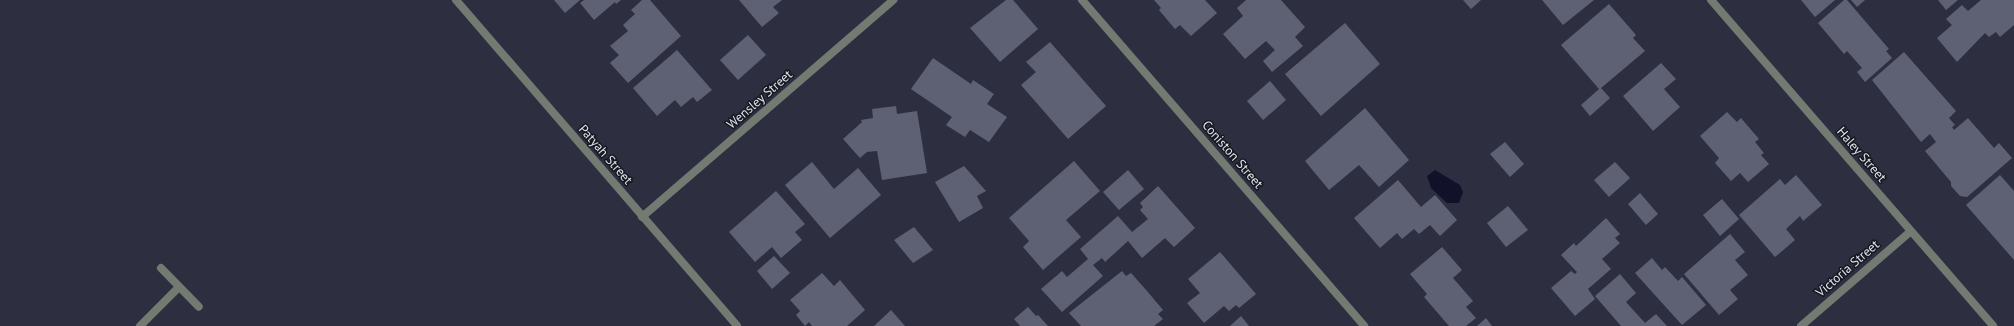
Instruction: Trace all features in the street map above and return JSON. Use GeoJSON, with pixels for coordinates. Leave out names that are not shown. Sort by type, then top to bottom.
{"type":"FeatureCollection","features":[{"type":"Feature","properties":{"kind":"street","name":"Patyah Street"},"geometry":{"type":"LineString","coordinates":[[456,0],[736,326]]}},
{"type":"Feature","properties":{"kind":"street","name":"Wensley Street"},"geometry":{"type":"LineString","coordinates":[[642,217],[893,0]]}},
{"type":"Feature","properties":{"kind":"street","name":"Coniston Street"},"geometry":{"type":"LineString","coordinates":[[1082,0],[1364,326]]}},
{"type":"Feature","properties":{"kind":"street","name":"Haley Street"},"geometry":{"type":"LineString","coordinates":[[1711,0],[1993,326]]}},
{"type":"Feature","properties":{"kind":"street","name":"Victoria Street"},"geometry":{"type":"LineString","coordinates":[[1801,326],[1911,231]]}},
{"type":"Feature","properties":{"kind":"street"},"geometry":{"type":"LineString","coordinates":[[161,268],[199,307]]}},
{"type":"Feature","properties":{"kind":"street"},"geometry":{"type":"LineString","coordinates":[[140,326],[179,287]]}},
{"type":"Feature","properties":{"kind":"water"},"geometry":{"type":"Polygon","coordinates":[[[1435,170],[1460,185],[1463,192],[1459,203],[1447,203],[1431,188],[1427,176],[1435,170]]]}},
{"type":"Feature","properties":{"kind":"building"},"geometry":{"type":"Polygon","coordinates":[[[554,0],[580,0],[565,13],[554,0]]]}},
{"type":"Feature","properties":{"kind":"building"},"geometry":{"type":"Polygon","coordinates":[[[584,0],[621,0],[616,4],[615,2],[594,20],[580,3],[584,0]]]}},
{"type":"Feature","properties":{"kind":"building"},"geometry":{"type":"Polygon","coordinates":[[[642,0],[650,0],[681,36],[628,83],[610,63],[619,55],[610,46],[628,31],[623,25],[635,14],[631,10],[642,0]]]}},
{"type":"Feature","properties":{"kind":"building"},"geometry":{"type":"Polygon","coordinates":[[[739,0],[782,0],[773,7],[779,13],[762,27],[739,0]]]}},
{"type":"Feature","properties":{"kind":"building"},"geometry":{"type":"Polygon","coordinates":[[[1006,0],[1013,0],[1038,29],[1000,62],[970,28],[1006,0]]]}},
{"type":"Feature","properties":{"kind":"building"},"geometry":{"type":"Polygon","coordinates":[[[1154,0],[1205,0],[1217,13],[1191,36],[1180,25],[1175,29],[1159,10],[1161,8],[1154,0]]]}},
{"type":"Feature","properties":{"kind":"building"},"geometry":{"type":"Polygon","coordinates":[[[1246,0],[1281,0],[1305,27],[1295,37],[1303,46],[1272,72],[1263,61],[1275,50],[1266,41],[1245,59],[1223,34],[1243,16],[1237,8],[1246,0]]]}},
{"type":"Feature","properties":{"kind":"building"},"geometry":{"type":"Polygon","coordinates":[[[1463,0],[1481,0],[1471,9],[1463,0]]]}},
{"type":"Feature","properties":{"kind":"building"},"geometry":{"type":"Polygon","coordinates":[[[1542,0],[1594,0],[1563,25],[1542,0]]]}},
{"type":"Feature","properties":{"kind":"building"},"geometry":{"type":"Polygon","coordinates":[[[1801,0],[1835,0],[1815,17],[1801,0]]]}},
{"type":"Feature","properties":{"kind":"building"},"geometry":{"type":"Polygon","coordinates":[[[1844,0],[1847,0],[1889,49],[1886,51],[1892,58],[1865,82],[1857,72],[1862,68],[1847,51],[1844,54],[1818,23],[1844,0]]]}},
{"type":"Feature","properties":{"kind":"building"},"geometry":{"type":"Polygon","coordinates":[[[1851,0],[1865,0],[1857,7],[1851,0]]]}},
{"type":"Feature","properties":{"kind":"building"},"geometry":{"type":"Polygon","coordinates":[[[1938,0],[1958,0],[1946,10],[1938,0]]]}},
{"type":"Feature","properties":{"kind":"building"},"geometry":{"type":"Polygon","coordinates":[[[1981,0],[2014,0],[2014,25],[2000,37],[1996,32],[1989,37],[1985,33],[1957,62],[1937,38],[1952,25],[1946,19],[1962,5],[1968,11],[1981,0]]]}},
{"type":"Feature","properties":{"kind":"building"},"geometry":{"type":"Polygon","coordinates":[[[1609,4],[1636,35],[1633,38],[1645,51],[1601,88],[1610,98],[1590,116],[1581,105],[1599,89],[1561,45],[1609,4]]]}},
{"type":"Feature","properties":{"kind":"building"},"geometry":{"type":"Polygon","coordinates":[[[1345,23],[1380,64],[1321,116],[1285,74],[1345,23]]]}},
{"type":"Feature","properties":{"kind":"building"},"geometry":{"type":"Polygon","coordinates":[[[748,35],[766,55],[738,80],[720,60],[748,35]]]}},
{"type":"Feature","properties":{"kind":"building"},"geometry":{"type":"Polygon","coordinates":[[[1050,42],[1106,106],[1068,139],[1021,85],[1036,72],[1026,62],[1050,42]]]}},
{"type":"Feature","properties":{"kind":"building"},"geometry":{"type":"Polygon","coordinates":[[[677,50],[712,90],[697,102],[693,97],[681,107],[675,100],[657,116],[633,88],[677,50]]]}},
{"type":"Feature","properties":{"kind":"building"},"geometry":{"type":"Polygon","coordinates":[[[1904,52],[1956,111],[1949,118],[1955,125],[1952,127],[1954,130],[1968,118],[1994,148],[1999,143],[2012,158],[1967,197],[1960,196],[1951,186],[1951,182],[1925,151],[1936,142],[1930,134],[1921,142],[1872,80],[1904,52]]]}},
{"type":"Feature","properties":{"kind":"building"},"geometry":{"type":"Polygon","coordinates":[[[933,58],[971,84],[973,80],[994,94],[987,104],[1007,117],[989,142],[970,130],[965,137],[946,125],[952,117],[911,89],[933,58]]]}},
{"type":"Feature","properties":{"kind":"building"},"geometry":{"type":"Polygon","coordinates":[[[1661,63],[1676,79],[1664,89],[1680,107],[1653,131],[1623,96],[1661,63]]]}},
{"type":"Feature","properties":{"kind":"building"},"geometry":{"type":"Polygon","coordinates":[[[1270,81],[1286,100],[1263,120],[1247,101],[1270,81]]]}},
{"type":"Feature","properties":{"kind":"building"},"geometry":{"type":"Polygon","coordinates":[[[896,106],[897,114],[917,111],[927,173],[882,180],[877,151],[867,152],[860,158],[843,139],[862,122],[861,120],[873,118],[872,109],[896,106]]]}},
{"type":"Feature","properties":{"kind":"building"},"geometry":{"type":"Polygon","coordinates":[[[1365,108],[1409,160],[1379,187],[1359,165],[1329,190],[1305,161],[1365,108]]]}},
{"type":"Feature","properties":{"kind":"building"},"geometry":{"type":"Polygon","coordinates":[[[1727,112],[1737,122],[1741,118],[1759,139],[1755,142],[1764,153],[1761,155],[1769,164],[1748,182],[1740,173],[1731,181],[1715,163],[1719,158],[1700,136],[1727,112]]]}},
{"type":"Feature","properties":{"kind":"building"},"geometry":{"type":"Polygon","coordinates":[[[1505,142],[1524,164],[1510,177],[1490,154],[1505,142]]]}},
{"type":"Feature","properties":{"kind":"building"},"geometry":{"type":"Polygon","coordinates":[[[1074,161],[1100,191],[1066,220],[1081,237],[1043,270],[1023,247],[1029,241],[1009,218],[1074,161]]]}},
{"type":"Feature","properties":{"kind":"building"},"geometry":{"type":"Polygon","coordinates":[[[812,162],[834,189],[858,168],[881,195],[830,238],[785,185],[812,162]]]}},
{"type":"Feature","properties":{"kind":"building"},"geometry":{"type":"Polygon","coordinates":[[[1615,162],[1630,178],[1609,197],[1594,180],[1615,162]]]}},
{"type":"Feature","properties":{"kind":"building"},"geometry":{"type":"Polygon","coordinates":[[[964,166],[986,191],[977,196],[983,208],[959,222],[935,182],[964,166]]]}},
{"type":"Feature","properties":{"kind":"building"},"geometry":{"type":"Polygon","coordinates":[[[1128,170],[1144,189],[1119,210],[1103,192],[1128,170]]]}},
{"type":"Feature","properties":{"kind":"building"},"geometry":{"type":"Polygon","coordinates":[[[1796,175],[1822,205],[1803,221],[1800,216],[1786,229],[1795,240],[1775,257],[1739,215],[1780,179],[1785,185],[1796,175]]]}},
{"type":"Feature","properties":{"kind":"building"},"geometry":{"type":"Polygon","coordinates":[[[2000,175],[2014,191],[2014,260],[1966,205],[2000,175]]]}},
{"type":"Feature","properties":{"kind":"building"},"geometry":{"type":"Polygon","coordinates":[[[1398,180],[1421,207],[1435,195],[1457,220],[1440,236],[1430,225],[1419,234],[1414,229],[1402,239],[1397,233],[1380,248],[1354,218],[1398,180]]]}},
{"type":"Feature","properties":{"kind":"building"},"geometry":{"type":"Polygon","coordinates":[[[1158,186],[1195,228],[1174,247],[1165,238],[1142,258],[1128,241],[1105,262],[1102,258],[1093,265],[1103,276],[1062,312],[1041,289],[1062,271],[1067,277],[1088,259],[1080,249],[1118,216],[1132,232],[1148,219],[1140,210],[1143,207],[1140,203],[1158,186]]]}},
{"type":"Feature","properties":{"kind":"building"},"geometry":{"type":"Polygon","coordinates":[[[776,191],[805,224],[795,232],[802,240],[781,258],[772,247],[755,262],[729,232],[776,191]]]}},
{"type":"Feature","properties":{"kind":"building"},"geometry":{"type":"Polygon","coordinates":[[[1640,193],[1658,214],[1646,225],[1628,204],[1640,193]]]}},
{"type":"Feature","properties":{"kind":"building"},"geometry":{"type":"Polygon","coordinates":[[[1722,199],[1739,219],[1720,236],[1703,215],[1722,199]]]}},
{"type":"Feature","properties":{"kind":"building"},"geometry":{"type":"Polygon","coordinates":[[[1508,206],[1528,230],[1506,247],[1487,223],[1508,206]]]}},
{"type":"Feature","properties":{"kind":"building"},"geometry":{"type":"Polygon","coordinates":[[[1606,218],[1620,234],[1615,238],[1620,243],[1602,259],[1611,269],[1588,289],[1595,299],[1575,316],[1551,288],[1571,271],[1575,274],[1577,272],[1561,255],[1574,243],[1576,246],[1606,218]]]}},
{"type":"Feature","properties":{"kind":"building"},"geometry":{"type":"Polygon","coordinates":[[[914,227],[933,250],[913,263],[894,240],[914,227]]]}},
{"type":"Feature","properties":{"kind":"building"},"geometry":{"type":"Polygon","coordinates":[[[1730,234],[1745,252],[1735,260],[1748,275],[1730,290],[1738,299],[1719,315],[1684,274],[1730,234]]]}},
{"type":"Feature","properties":{"kind":"building"},"geometry":{"type":"Polygon","coordinates":[[[1442,247],[1462,270],[1453,278],[1473,301],[1466,307],[1476,318],[1466,326],[1449,326],[1424,297],[1427,294],[1410,274],[1442,247]]]}},
{"type":"Feature","properties":{"kind":"building"},"geometry":{"type":"Polygon","coordinates":[[[1220,252],[1256,294],[1239,308],[1236,305],[1229,311],[1224,306],[1204,323],[1187,303],[1200,293],[1188,279],[1220,252]]]}},
{"type":"Feature","properties":{"kind":"building"},"geometry":{"type":"Polygon","coordinates":[[[774,256],[790,273],[772,289],[757,271],[774,256]]]}},
{"type":"Feature","properties":{"kind":"building"},"geometry":{"type":"Polygon","coordinates":[[[1652,258],[1662,270],[1665,267],[1678,281],[1682,277],[1706,305],[1682,325],[1635,273],[1652,258]]]}},
{"type":"Feature","properties":{"kind":"building"},"geometry":{"type":"Polygon","coordinates":[[[1122,271],[1126,276],[1131,273],[1147,291],[1163,310],[1158,314],[1163,319],[1154,326],[1081,326],[1069,313],[1122,271]]]}},
{"type":"Feature","properties":{"kind":"building"},"geometry":{"type":"Polygon","coordinates":[[[822,273],[834,286],[840,280],[865,310],[847,326],[812,326],[809,322],[805,326],[796,315],[800,311],[790,300],[822,273]]]}},
{"type":"Feature","properties":{"kind":"building"},"geometry":{"type":"Polygon","coordinates":[[[1620,274],[1636,293],[1626,302],[1645,323],[1656,314],[1667,326],[1621,326],[1595,296],[1620,274]]]}},
{"type":"Feature","properties":{"kind":"building"},"geometry":{"type":"Polygon","coordinates":[[[1028,307],[1048,326],[1020,326],[1014,319],[1028,307]]]}},
{"type":"Feature","properties":{"kind":"building"},"geometry":{"type":"Polygon","coordinates":[[[891,310],[905,326],[874,326],[891,310]]]}},
{"type":"Feature","properties":{"kind":"building"},"geometry":{"type":"Polygon","coordinates":[[[1241,316],[1249,326],[1230,326],[1241,316]]]}},
{"type":"Feature","properties":{"kind":"building"},"geometry":{"type":"Polygon","coordinates":[[[1486,318],[1492,326],[1477,326],[1486,318]]]}}]}
